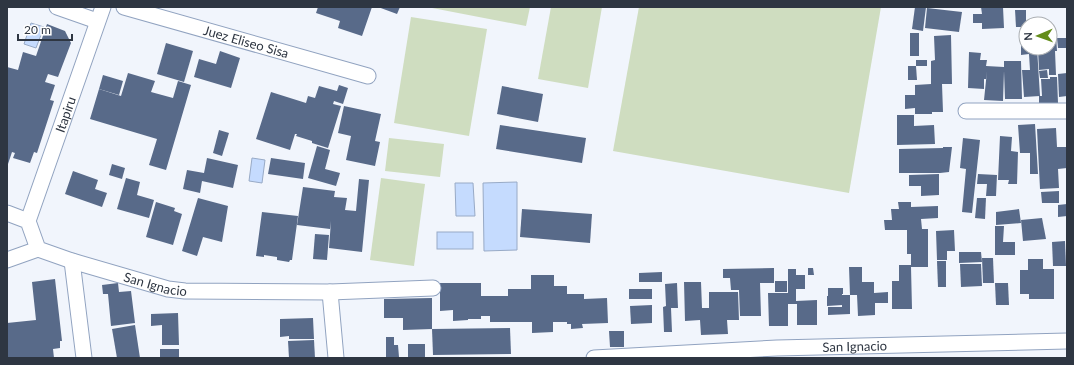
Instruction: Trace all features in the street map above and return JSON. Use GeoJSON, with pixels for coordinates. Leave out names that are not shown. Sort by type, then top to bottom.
{"type":"FeatureCollection","features":[{"type":"Feature","properties":{"kind":"street"},"geometry":{"type":"LineString","coordinates":[[57,7],[100,14]]}},
{"type":"Feature","properties":{"kind":"street","name":"Juez Eliseo Sisa"},"geometry":{"type":"LineString","coordinates":[[124,7],[368,76]]}},
{"type":"Feature","properties":{"kind":"street","name":"Itapiru"},"geometry":{"type":"LineString","coordinates":[[28,221],[100,14]]}},
{"type":"Feature","properties":{"kind":"street"},"geometry":{"type":"LineString","coordinates":[[966,111],[1067,111]]}},
{"type":"Feature","properties":{"kind":"street"},"geometry":{"type":"LineString","coordinates":[[7,213],[28,221],[38,249],[7,260]]}},
{"type":"Feature","properties":{"kind":"street","name":"San Ignacio"},"geometry":{"type":"LineString","coordinates":[[38,249],[72,261],[168,288],[185,291],[330,292],[433,288]]}},
{"type":"Feature","properties":{"kind":"street"},"geometry":{"type":"LineString","coordinates":[[72,261],[84,358]]}},
{"type":"Feature","properties":{"kind":"street"},"geometry":{"type":"LineString","coordinates":[[330,292],[336,358]]}},
{"type":"Feature","properties":{"kind":"street","name":"San Ignacio"},"geometry":{"type":"LineString","coordinates":[[594,358],[777,353],[1067,341]]}},
{"type":"Feature","properties":{"kind":"green space"},"geometry":{"type":"Polygon","coordinates":[[[427,7],[530,7],[526,26],[427,7]]]}},
{"type":"Feature","properties":{"kind":"green space"},"geometry":{"type":"Polygon","coordinates":[[[551,7],[602,7],[588,88],[538,79],[551,7]]]}},
{"type":"Feature","properties":{"kind":"green space"},"geometry":{"type":"Polygon","coordinates":[[[639,7],[881,7],[849,193],[613,151],[639,7]]]}},
{"type":"Feature","properties":{"kind":"green space"},"geometry":{"type":"Polygon","coordinates":[[[411,17],[487,29],[469,136],[394,123],[411,17]]]}},
{"type":"Feature","properties":{"kind":"green space"},"geometry":{"type":"Polygon","coordinates":[[[389,138],[444,144],[440,177],[385,171],[389,138]]]}},
{"type":"Feature","properties":{"kind":"green space"},"geometry":{"type":"Polygon","coordinates":[[[381,178],[425,184],[414,266],[370,260],[381,178]]]}},
{"type":"Feature","properties":{"kind":"water"},"geometry":{"type":"Polygon","coordinates":[[[31,23],[44,27],[36,48],[24,44],[31,23]]]}},
{"type":"Feature","properties":{"kind":"water"},"geometry":{"type":"Polygon","coordinates":[[[252,158],[265,160],[262,183],[249,181],[252,158]]]}},
{"type":"Feature","properties":{"kind":"water"},"geometry":{"type":"Polygon","coordinates":[[[517,182],[517,250],[484,251],[483,183],[517,182]]]}},
{"type":"Feature","properties":{"kind":"water"},"geometry":{"type":"Polygon","coordinates":[[[455,183],[473,183],[475,216],[456,216],[455,183]]]}},
{"type":"Feature","properties":{"kind":"water"},"geometry":{"type":"Polygon","coordinates":[[[437,232],[473,232],[473,249],[437,249],[437,232]]]}},
{"type":"Feature","properties":{"kind":"building"},"geometry":{"type":"Polygon","coordinates":[[[318,7],[372,7],[362,36],[338,28],[340,21],[316,13],[318,7]]]}},
{"type":"Feature","properties":{"kind":"building"},"geometry":{"type":"Polygon","coordinates":[[[378,7],[400,7],[397,14],[378,7]]]}},
{"type":"Feature","properties":{"kind":"building"},"geometry":{"type":"Polygon","coordinates":[[[915,7],[926,7],[923,31],[912,29],[915,7]]]}},
{"type":"Feature","properties":{"kind":"building"},"geometry":{"type":"Polygon","coordinates":[[[981,7],[1003,7],[1004,28],[982,29],[982,23],[973,23],[973,14],[982,14],[981,7]]]}},
{"type":"Feature","properties":{"kind":"building"},"geometry":{"type":"Polygon","coordinates":[[[927,8],[962,12],[959,32],[925,28],[927,8]]]}},
{"type":"Feature","properties":{"kind":"building"},"geometry":{"type":"Polygon","coordinates":[[[1015,10],[1026,10],[1026,16],[1018,16],[1018,27],[1016,27],[1015,10]]]}},
{"type":"Feature","properties":{"kind":"building"},"geometry":{"type":"Polygon","coordinates":[[[47,24],[65,31],[71,43],[58,77],[48,74],[45,82],[55,85],[50,100],[54,101],[37,153],[34,152],[30,163],[13,158],[15,153],[12,152],[7,167],[7,67],[18,70],[23,52],[36,56],[47,24]]]}},
{"type":"Feature","properties":{"kind":"building"},"geometry":{"type":"Polygon","coordinates":[[[910,33],[919,33],[919,56],[910,56],[910,33]]]}},
{"type":"Feature","properties":{"kind":"building"},"geometry":{"type":"Polygon","coordinates":[[[951,35],[952,84],[942,84],[943,112],[932,112],[932,114],[915,114],[915,108],[905,109],[905,95],[915,95],[915,85],[931,84],[931,61],[935,60],[934,36],[951,35]]]}},
{"type":"Feature","properties":{"kind":"building"},"geometry":{"type":"Polygon","coordinates":[[[1058,38],[1067,38],[1067,48],[1058,48],[1058,38]]]}},
{"type":"Feature","properties":{"kind":"building"},"geometry":{"type":"Polygon","coordinates":[[[166,43],[193,51],[184,82],[157,74],[166,43]]]}},
{"type":"Feature","properties":{"kind":"building"},"geometry":{"type":"Polygon","coordinates":[[[220,51],[240,58],[231,88],[194,77],[199,59],[216,64],[220,51]]]}},
{"type":"Feature","properties":{"kind":"building"},"geometry":{"type":"Polygon","coordinates":[[[969,52],[981,53],[980,60],[987,60],[986,66],[1004,67],[1004,61],[1021,61],[1022,99],[1005,99],[1004,71],[1003,101],[984,100],[987,71],[986,79],[984,79],[984,89],[968,88],[969,52]]]}},
{"type":"Feature","properties":{"kind":"building"},"geometry":{"type":"Polygon","coordinates":[[[1029,56],[1038,56],[1040,96],[1024,97],[1022,70],[1030,70],[1029,56]]]}},
{"type":"Feature","properties":{"kind":"building"},"geometry":{"type":"Polygon","coordinates":[[[1038,56],[1055,56],[1056,75],[1049,75],[1049,69],[1039,70],[1038,56]]]}},
{"type":"Feature","properties":{"kind":"building"},"geometry":{"type":"Polygon","coordinates":[[[916,60],[927,60],[927,66],[916,66],[916,60]]]}},
{"type":"Feature","properties":{"kind":"building"},"geometry":{"type":"Polygon","coordinates":[[[908,66],[916,66],[917,80],[908,80],[908,66]]]}},
{"type":"Feature","properties":{"kind":"building"},"geometry":{"type":"Polygon","coordinates":[[[1047,70],[1048,78],[1040,78],[1039,71],[1047,70]]]}},
{"type":"Feature","properties":{"kind":"building"},"geometry":{"type":"Polygon","coordinates":[[[128,73],[155,81],[151,92],[173,98],[178,81],[191,85],[166,170],[149,165],[157,139],[90,119],[99,89],[121,96],[128,73]]]}},
{"type":"Feature","properties":{"kind":"building"},"geometry":{"type":"Polygon","coordinates":[[[1067,73],[1067,96],[1059,97],[1058,74],[1067,73]]]}},
{"type":"Feature","properties":{"kind":"building"},"geometry":{"type":"Polygon","coordinates":[[[103,75],[123,81],[119,95],[99,89],[103,75]]]}},
{"type":"Feature","properties":{"kind":"building"},"geometry":{"type":"Polygon","coordinates":[[[1050,77],[1057,77],[1058,103],[1039,103],[1039,96],[1042,96],[1041,79],[1050,79],[1050,77]]]}},
{"type":"Feature","properties":{"kind":"building"},"geometry":{"type":"Polygon","coordinates":[[[339,85],[348,88],[343,104],[334,101],[333,104],[341,106],[328,148],[296,136],[297,134],[295,134],[290,150],[256,139],[271,92],[306,103],[308,96],[315,98],[319,86],[337,91],[339,85]]]}},
{"type":"Feature","properties":{"kind":"building"},"geometry":{"type":"Polygon","coordinates":[[[502,86],[543,94],[538,122],[497,114],[502,86]]]}},
{"type":"Feature","properties":{"kind":"building"},"geometry":{"type":"Polygon","coordinates":[[[344,106],[381,114],[375,141],[380,142],[375,166],[346,160],[351,136],[338,133],[344,106]]]}},
{"type":"Feature","properties":{"kind":"building"},"geometry":{"type":"Polygon","coordinates":[[[897,115],[914,115],[914,126],[934,125],[935,144],[897,145],[897,115]]]}},
{"type":"Feature","properties":{"kind":"building"},"geometry":{"type":"Polygon","coordinates":[[[1035,124],[1038,174],[1030,174],[1030,153],[1020,153],[1018,125],[1035,124]]]}},
{"type":"Feature","properties":{"kind":"building"},"geometry":{"type":"Polygon","coordinates":[[[500,125],[586,138],[582,163],[496,149],[500,125]]]}},
{"type":"Feature","properties":{"kind":"building"},"geometry":{"type":"Polygon","coordinates":[[[1056,128],[1057,147],[1067,147],[1067,168],[1058,169],[1059,188],[1040,189],[1037,129],[1056,128]]]}},
{"type":"Feature","properties":{"kind":"building"},"geometry":{"type":"Polygon","coordinates":[[[219,130],[229,133],[222,156],[213,153],[219,130]]]}},
{"type":"Feature","properties":{"kind":"building"},"geometry":{"type":"Polygon","coordinates":[[[1000,136],[1012,137],[1011,151],[1018,152],[1017,184],[1008,184],[1009,180],[998,180],[1000,136]]]}},
{"type":"Feature","properties":{"kind":"building"},"geometry":{"type":"Polygon","coordinates":[[[963,138],[980,140],[972,213],[962,212],[966,169],[960,168],[963,138]]]}},
{"type":"Feature","properties":{"kind":"building"},"geometry":{"type":"Polygon","coordinates":[[[317,146],[330,150],[325,169],[340,173],[336,186],[308,178],[317,146]]]}},
{"type":"Feature","properties":{"kind":"building"},"geometry":{"type":"Polygon","coordinates":[[[952,147],[949,172],[899,173],[899,149],[952,147]]]}},
{"type":"Feature","properties":{"kind":"building"},"geometry":{"type":"Polygon","coordinates":[[[207,158],[238,165],[233,188],[202,181],[200,193],[183,189],[187,170],[204,173],[207,158]]]}},
{"type":"Feature","properties":{"kind":"building"},"geometry":{"type":"Polygon","coordinates":[[[271,158],[305,163],[303,179],[268,174],[271,158]]]}},
{"type":"Feature","properties":{"kind":"building"},"geometry":{"type":"Polygon","coordinates":[[[112,164],[125,168],[122,179],[109,175],[112,164]]]}},
{"type":"Feature","properties":{"kind":"building"},"geometry":{"type":"Polygon","coordinates":[[[73,171],[98,180],[95,189],[107,193],[102,207],[65,194],[73,171]]]}},
{"type":"Feature","properties":{"kind":"building"},"geometry":{"type":"Polygon","coordinates":[[[939,174],[939,195],[921,196],[921,186],[909,186],[909,175],[939,174]]]}},
{"type":"Feature","properties":{"kind":"building"},"geometry":{"type":"Polygon","coordinates":[[[978,174],[997,175],[996,196],[986,196],[987,184],[977,184],[978,174]]]}},
{"type":"Feature","properties":{"kind":"building"},"geometry":{"type":"Polygon","coordinates":[[[126,178],[140,182],[137,195],[154,200],[149,218],[117,209],[126,178]]]}},
{"type":"Feature","properties":{"kind":"building"},"geometry":{"type":"Polygon","coordinates":[[[359,179],[369,180],[362,252],[329,248],[331,221],[330,229],[297,225],[303,187],[335,191],[334,197],[347,198],[345,210],[356,211],[359,179]]]}},
{"type":"Feature","properties":{"kind":"building"},"geometry":{"type":"Polygon","coordinates":[[[1059,191],[1059,203],[1042,203],[1041,192],[1059,191]]]}},
{"type":"Feature","properties":{"kind":"building"},"geometry":{"type":"Polygon","coordinates":[[[198,198],[228,206],[222,242],[203,237],[197,256],[182,251],[198,198]]]}},
{"type":"Feature","properties":{"kind":"building"},"geometry":{"type":"Polygon","coordinates":[[[977,198],[986,198],[985,219],[975,218],[977,198]]]}},
{"type":"Feature","properties":{"kind":"building"},"geometry":{"type":"Polygon","coordinates":[[[156,202],[175,208],[174,211],[182,214],[173,245],[146,237],[156,202]]]}},
{"type":"Feature","properties":{"kind":"building"},"geometry":{"type":"Polygon","coordinates":[[[898,202],[911,202],[911,207],[938,206],[938,218],[921,219],[922,229],[928,229],[928,267],[911,267],[912,309],[892,309],[892,281],[899,281],[899,265],[911,265],[911,254],[907,254],[907,230],[885,230],[884,220],[892,220],[891,209],[899,209],[898,202]]]}},
{"type":"Feature","properties":{"kind":"building"},"geometry":{"type":"Polygon","coordinates":[[[1067,204],[1067,216],[1058,217],[1058,205],[1067,204]]]}},
{"type":"Feature","properties":{"kind":"building"},"geometry":{"type":"Polygon","coordinates":[[[522,209],[592,214],[590,243],[520,237],[522,209]]]}},
{"type":"Feature","properties":{"kind":"building"},"geometry":{"type":"Polygon","coordinates":[[[1019,209],[1021,223],[996,225],[996,212],[1019,209]]]}},
{"type":"Feature","properties":{"kind":"building"},"geometry":{"type":"Polygon","coordinates":[[[262,212],[298,216],[292,260],[289,262],[277,260],[277,257],[264,255],[264,257],[256,256],[262,212]]]}},
{"type":"Feature","properties":{"kind":"building"},"geometry":{"type":"Polygon","coordinates":[[[1042,218],[1046,239],[1023,241],[1021,220],[1042,218]]]}},
{"type":"Feature","properties":{"kind":"building"},"geometry":{"type":"Polygon","coordinates":[[[995,226],[1004,226],[1003,242],[1015,242],[1015,255],[995,255],[995,226]]]}},
{"type":"Feature","properties":{"kind":"building"},"geometry":{"type":"Polygon","coordinates":[[[954,230],[955,251],[947,251],[947,260],[937,260],[936,231],[954,230]]]}},
{"type":"Feature","properties":{"kind":"building"},"geometry":{"type":"Polygon","coordinates":[[[315,234],[329,235],[327,260],[313,259],[315,234]]]}},
{"type":"Feature","properties":{"kind":"building"},"geometry":{"type":"Polygon","coordinates":[[[1065,241],[1066,266],[1053,266],[1052,242],[1065,241]]]}},
{"type":"Feature","properties":{"kind":"building"},"geometry":{"type":"Polygon","coordinates":[[[959,252],[981,252],[982,262],[959,263],[959,252]]]}},
{"type":"Feature","properties":{"kind":"building"},"geometry":{"type":"Polygon","coordinates":[[[982,258],[993,258],[994,283],[983,283],[982,258]]]}},
{"type":"Feature","properties":{"kind":"building"},"geometry":{"type":"Polygon","coordinates":[[[1028,259],[1043,259],[1043,269],[1054,269],[1054,299],[1029,299],[1029,294],[1020,294],[1020,270],[1028,270],[1028,259]]]}},
{"type":"Feature","properties":{"kind":"building"},"geometry":{"type":"Polygon","coordinates":[[[937,261],[946,261],[946,287],[938,287],[937,261]]]}},
{"type":"Feature","properties":{"kind":"building"},"geometry":{"type":"Polygon","coordinates":[[[960,264],[981,264],[982,286],[961,287],[960,264]]]}},
{"type":"Feature","properties":{"kind":"building"},"geometry":{"type":"Polygon","coordinates":[[[849,267],[862,267],[862,282],[874,282],[874,293],[888,292],[888,303],[875,303],[875,315],[858,316],[857,295],[850,295],[849,267]]]}},
{"type":"Feature","properties":{"kind":"building"},"geometry":{"type":"Polygon","coordinates":[[[774,268],[774,283],[760,283],[761,316],[740,316],[739,290],[731,290],[730,278],[723,278],[723,269],[774,268]]]}},
{"type":"Feature","properties":{"kind":"building"},"geometry":{"type":"Polygon","coordinates":[[[808,268],[813,268],[814,275],[808,275],[808,268]]]}},
{"type":"Feature","properties":{"kind":"building"},"geometry":{"type":"Polygon","coordinates":[[[788,269],[796,269],[796,275],[805,275],[805,289],[796,289],[796,301],[817,300],[817,325],[797,325],[797,304],[788,304],[788,326],[769,326],[768,293],[788,293],[788,269]]]}},
{"type":"Feature","properties":{"kind":"building"},"geometry":{"type":"Polygon","coordinates":[[[662,272],[662,282],[639,282],[639,273],[662,272]]]}},
{"type":"Feature","properties":{"kind":"building"},"geometry":{"type":"Polygon","coordinates":[[[531,275],[554,275],[554,286],[567,286],[567,294],[584,294],[584,299],[607,298],[608,323],[582,324],[583,328],[571,329],[571,324],[567,324],[567,322],[553,322],[553,332],[532,333],[532,322],[490,322],[490,316],[481,316],[481,319],[453,321],[453,310],[440,311],[440,283],[481,283],[481,296],[508,296],[508,289],[531,289],[531,275]]]}},
{"type":"Feature","properties":{"kind":"building"},"geometry":{"type":"Polygon","coordinates":[[[55,279],[62,341],[60,341],[60,348],[53,349],[54,358],[7,358],[7,323],[36,320],[32,282],[55,279]]]}},
{"type":"Feature","properties":{"kind":"building"},"geometry":{"type":"Polygon","coordinates":[[[775,281],[787,281],[787,292],[775,292],[775,281]]]}},
{"type":"Feature","properties":{"kind":"building"},"geometry":{"type":"Polygon","coordinates":[[[684,282],[701,282],[702,308],[709,308],[709,292],[738,292],[739,320],[727,320],[728,334],[701,335],[700,320],[685,321],[684,282]]]}},
{"type":"Feature","properties":{"kind":"building"},"geometry":{"type":"Polygon","coordinates":[[[118,283],[119,292],[131,291],[135,323],[111,326],[108,294],[103,294],[102,285],[118,283]]]}},
{"type":"Feature","properties":{"kind":"building"},"geometry":{"type":"Polygon","coordinates":[[[677,283],[678,308],[671,308],[672,332],[664,332],[663,307],[666,306],[665,284],[677,283]]]}},
{"type":"Feature","properties":{"kind":"building"},"geometry":{"type":"Polygon","coordinates":[[[995,283],[1008,283],[1009,305],[996,305],[995,283]]]}},
{"type":"Feature","properties":{"kind":"building"},"geometry":{"type":"Polygon","coordinates":[[[828,288],[843,288],[842,305],[827,306],[828,288]]]}},
{"type":"Feature","properties":{"kind":"building"},"geometry":{"type":"Polygon","coordinates":[[[629,289],[652,289],[652,299],[629,299],[629,289]]]}},
{"type":"Feature","properties":{"kind":"building"},"geometry":{"type":"Polygon","coordinates":[[[842,295],[850,295],[850,314],[828,315],[828,307],[842,307],[842,295]]]}},
{"type":"Feature","properties":{"kind":"building"},"geometry":{"type":"Polygon","coordinates":[[[432,298],[432,329],[403,330],[403,318],[384,318],[384,299],[432,298]]]}},
{"type":"Feature","properties":{"kind":"building"},"geometry":{"type":"Polygon","coordinates":[[[652,305],[652,323],[631,324],[630,306],[652,305]]]}},
{"type":"Feature","properties":{"kind":"building"},"geometry":{"type":"Polygon","coordinates":[[[178,313],[179,345],[162,345],[162,325],[151,326],[151,314],[178,313]]]}},
{"type":"Feature","properties":{"kind":"building"},"geometry":{"type":"Polygon","coordinates":[[[313,318],[314,339],[289,339],[289,336],[280,337],[280,319],[313,318]]]}},
{"type":"Feature","properties":{"kind":"building"},"geometry":{"type":"Polygon","coordinates":[[[135,325],[140,358],[117,358],[112,329],[135,325]]]}},
{"type":"Feature","properties":{"kind":"building"},"geometry":{"type":"Polygon","coordinates":[[[510,328],[511,354],[433,355],[432,329],[510,328]]]}},
{"type":"Feature","properties":{"kind":"building"},"geometry":{"type":"Polygon","coordinates":[[[609,331],[624,331],[624,347],[610,347],[609,331]]]}},
{"type":"Feature","properties":{"kind":"building"},"geometry":{"type":"Polygon","coordinates":[[[386,337],[394,337],[394,345],[398,345],[399,357],[386,357],[386,337]]]}},
{"type":"Feature","properties":{"kind":"building"},"geometry":{"type":"Polygon","coordinates":[[[314,340],[315,358],[289,358],[288,341],[314,340]]]}},
{"type":"Feature","properties":{"kind":"building"},"geometry":{"type":"Polygon","coordinates":[[[408,344],[425,344],[425,357],[408,357],[408,344]]]}},
{"type":"Feature","properties":{"kind":"building"},"geometry":{"type":"Polygon","coordinates":[[[160,349],[179,349],[179,358],[160,358],[160,349]]]}}]}
